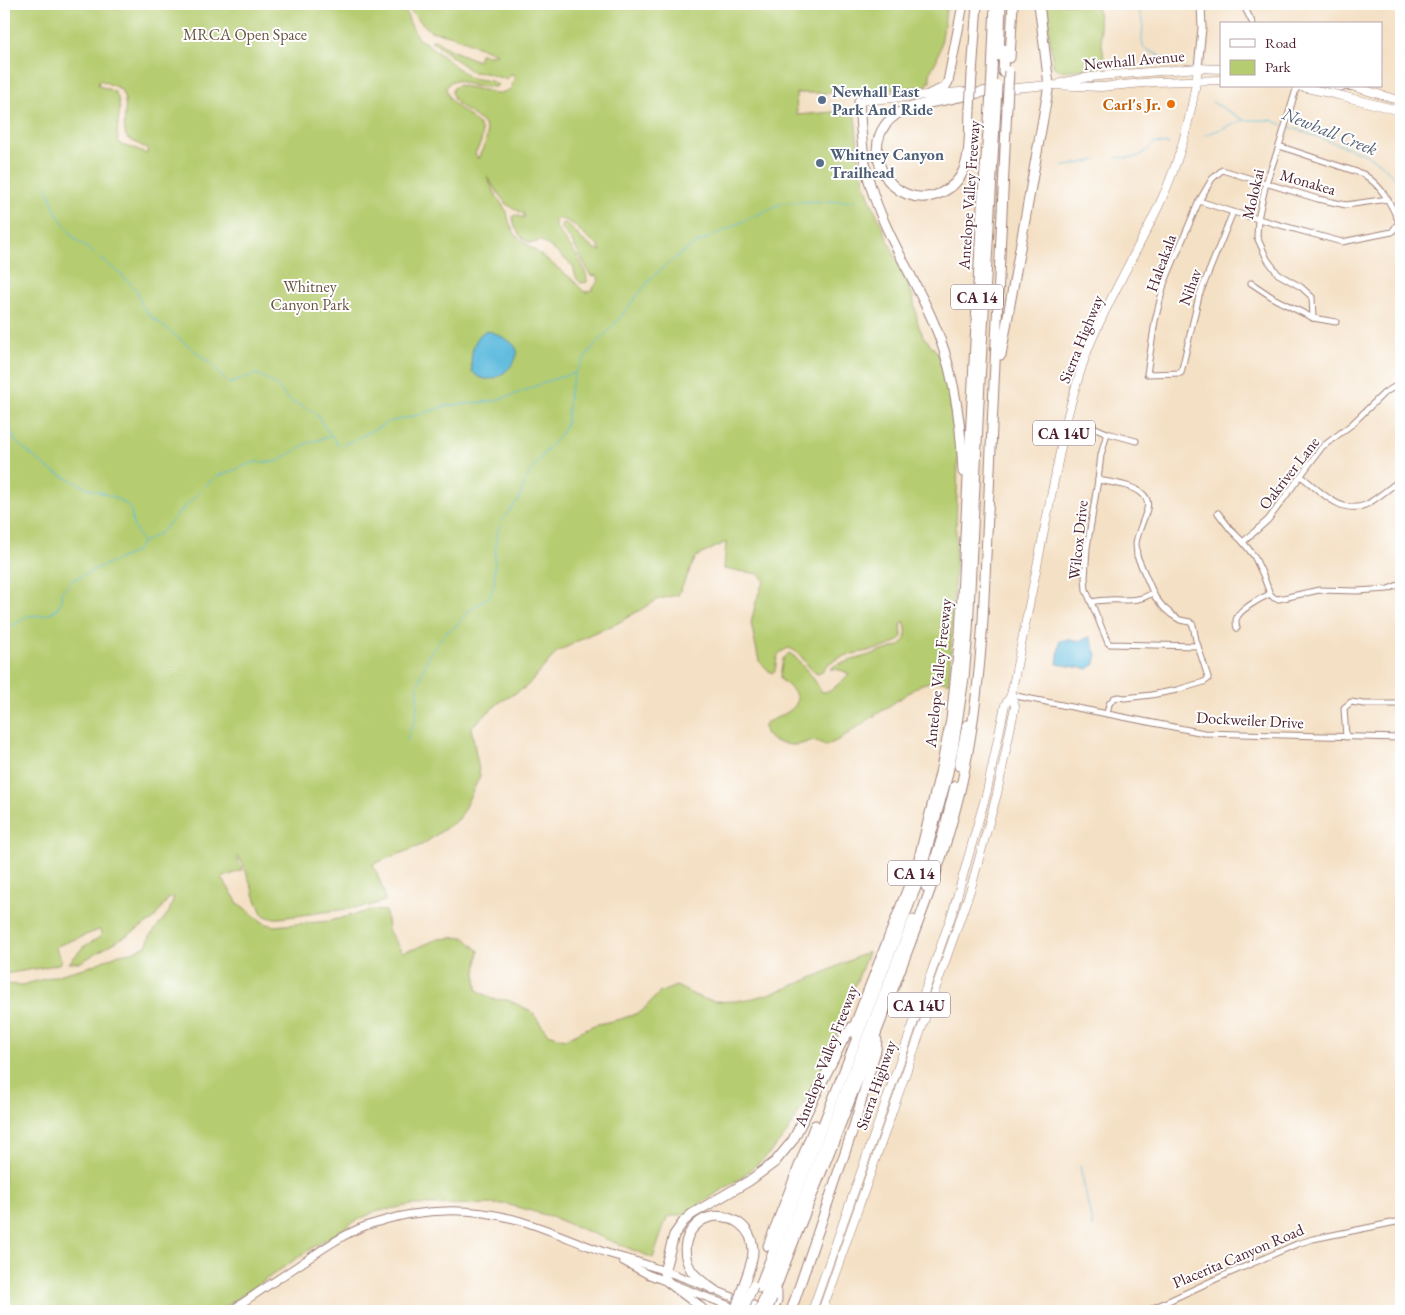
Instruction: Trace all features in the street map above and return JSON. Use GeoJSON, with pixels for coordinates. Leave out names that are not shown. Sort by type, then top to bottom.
{"type":"FeatureCollection","features":[{"type":"Feature","properties":{"kind":"highway"},"geometry":{"type":"LineString","coordinates":[[930,94],[944,88],[948,82],[958,38],[963,4]]}},
{"type":"Feature","properties":{"kind":"highway"},"geometry":{"type":"LineString","coordinates":[[977,4],[972,74],[970,109],[966,160],[964,169],[950,188],[936,195],[920,197],[905,193],[892,184],[882,172],[878,156],[879,140],[891,120],[904,111],[921,105],[997,89]]}},
{"type":"Feature","properties":{"kind":"highway","name":"Antelope Valley Freeway"},"geometry":{"type":"LineString","coordinates":[[768,1311],[771,1298],[877,1032],[940,864],[957,805],[969,746],[968,678],[961,619],[982,216],[999,106],[1001,72],[995,4]]}},
{"type":"Feature","properties":{"kind":"highway"},"geometry":{"type":"LineString","coordinates":[[1001,4],[1001,72]]}},
{"type":"Feature","properties":{"kind":"highway"},"geometry":{"type":"LineString","coordinates":[[1001,72],[1007,4]]}},
{"type":"Feature","properties":{"kind":"highway","name":"Antelope Valley Freeway"},"geometry":{"type":"LineString","coordinates":[[743,1311],[918,862],[951,720],[968,678],[983,611],[994,392],[999,106],[1001,72],[1013,4]]}},
{"type":"Feature","properties":{"kind":"highway"},"geometry":{"type":"LineString","coordinates":[[994,392],[1050,85],[1039,4]]}},
{"type":"Feature","properties":{"kind":"highway"},"geometry":{"type":"LineString","coordinates":[[858,101],[866,170],[872,192],[932,319],[950,369],[959,414],[963,473],[967,487]]}},
{"type":"Feature","properties":{"kind":"highway"},"geometry":{"type":"LineString","coordinates":[[759,1311],[771,1298],[921,900],[950,807],[958,772],[968,721],[968,631],[980,381],[999,106]]}},
{"type":"Feature","properties":{"kind":"highway"},"geometry":{"type":"LineString","coordinates":[[735,1311],[752,1286],[918,882],[947,777],[968,678]]}},
{"type":"Feature","properties":{"kind":"highway"},"geometry":{"type":"LineString","coordinates":[[704,1311],[668,1282],[664,1276],[674,1235],[684,1221],[701,1208],[763,1172],[775,1162],[793,1140],[843,1040],[857,1020]]}},
{"type":"Feature","properties":{"kind":"highway"},"geometry":{"type":"LineString","coordinates":[[791,1311],[854,1126],[876,1050],[877,1032]]}},
{"type":"Feature","properties":{"kind":"highway"},"geometry":{"type":"LineString","coordinates":[[714,1290],[700,1280],[691,1270],[685,1245],[687,1237],[692,1230],[705,1218],[721,1215],[741,1225],[750,1236],[753,1250],[749,1311]]}},
{"type":"Feature","properties":{"kind":"highway"},"geometry":{"type":"LineString","coordinates":[[771,1298],[773,1311]]}},
{"type":"Feature","properties":{"kind":"main road","name":"Sierra Highway"},"geometry":{"type":"LineString","coordinates":[[812,1311],[952,911],[987,791],[1005,705],[1011,695],[1066,422],[1076,384],[1092,341],[1167,188],[1185,133],[1198,68],[1202,28],[1201,4]]}},
{"type":"Feature","properties":{"kind":"main road","name":"Newhall Avenue"},"geometry":{"type":"LineString","coordinates":[[1050,85],[1083,78],[1198,68],[1220,68]]}},
{"type":"Feature","properties":{"kind":"main road","name":"Newhall Avenue"},"geometry":{"type":"LineString","coordinates":[[858,101],[1050,85],[1101,87],[1154,82],[1220,80]]}},
{"type":"Feature","properties":{"kind":"main road"},"geometry":{"type":"LineString","coordinates":[[1306,88],[1401,111]]}},
{"type":"Feature","properties":{"kind":"main road"},"geometry":{"type":"LineString","coordinates":[[1360,88],[1401,101]]}},
{"type":"Feature","properties":{"kind":"main road","name":"Sierra Highway"},"geometry":{"type":"LineString","coordinates":[[822,1311],[971,888],[1000,780],[1015,706],[1011,695]]}},
{"type":"Feature","properties":{"kind":"main road"},"geometry":{"type":"LineString","coordinates":[[230,1311],[314,1254],[351,1232],[384,1220],[423,1212],[449,1210],[499,1215],[522,1222],[610,1254],[664,1271],[768,1311]]}},
{"type":"Feature","properties":{"kind":"main road"},"geometry":{"type":"LineString","coordinates":[[610,1254],[647,1274],[743,1311]]}},
{"type":"Feature","properties":{"kind":"street"},"geometry":{"type":"LineString","coordinates":[[1244,4],[1252,22]]}},
{"type":"Feature","properties":{"kind":"street","name":"Molokai"},"geometry":{"type":"LineString","coordinates":[[1296,88],[1266,183],[1258,219],[1257,237],[1267,259],[1278,274],[1301,287],[1312,297],[1313,318]]}},
{"type":"Feature","properties":{"kind":"street"},"geometry":{"type":"LineString","coordinates":[[1199,201],[1342,242],[1392,232],[1399,222],[1388,199],[1373,181],[1363,174],[1279,146]]}},
{"type":"Feature","properties":{"kind":"street","name":"Monakea"},"geometry":{"type":"LineString","coordinates":[[1222,170],[1318,199],[1346,205],[1388,199]]}},
{"type":"Feature","properties":{"kind":"street","name":"Haleakala"},"geometry":{"type":"LineString","coordinates":[[1180,373],[1147,374],[1155,321],[1164,284],[1199,201],[1212,179],[1222,170]]}},
{"type":"Feature","properties":{"kind":"street","name":"Nihav"},"geometry":{"type":"LineString","coordinates":[[1180,373],[1199,296],[1233,212]]}},
{"type":"Feature","properties":{"kind":"street"},"geometry":{"type":"LineString","coordinates":[[1251,282],[1275,299],[1313,318],[1336,322]]}},
{"type":"Feature","properties":{"kind":"street","name":"Oakriver Lane"},"geometry":{"type":"LineString","coordinates":[[1243,542],[1268,520],[1322,447],[1350,425],[1384,393],[1401,384]]}},
{"type":"Feature","properties":{"kind":"street"},"geometry":{"type":"LineString","coordinates":[[1091,426],[1107,433],[1136,441]]}},
{"type":"Feature","properties":{"kind":"street","name":"Wilcox Drive"},"geometry":{"type":"LineString","coordinates":[[1107,433],[1101,456],[1086,548],[1085,578],[1086,590],[1108,643],[1198,646]]}},
{"type":"Feature","properties":{"kind":"street"},"geometry":{"type":"LineString","coordinates":[[1301,476],[1334,503],[1351,507],[1363,506],[1401,479]]}},
{"type":"Feature","properties":{"kind":"street"},"geometry":{"type":"LineString","coordinates":[[1098,480],[1138,489],[1145,496],[1148,507],[1135,548],[1138,558],[1152,594],[1160,605],[1180,620],[1192,623],[1208,676],[1204,682],[1151,695],[1125,698],[1118,696],[1110,704],[1107,714]]}},
{"type":"Feature","properties":{"kind":"street"},"geometry":{"type":"LineString","coordinates":[[1218,513],[1254,556],[1270,594],[1274,598],[1279,599],[1319,590],[1357,591],[1388,589],[1401,584]]}},
{"type":"Feature","properties":{"kind":"street"},"geometry":{"type":"LineString","coordinates":[[1091,602],[1136,600],[1152,594]]}},
{"type":"Feature","properties":{"kind":"street"},"geometry":{"type":"LineString","coordinates":[[1236,628],[1236,620],[1239,614],[1270,594]]}},
{"type":"Feature","properties":{"kind":"street","name":"Dockweiler Drive"},"geometry":{"type":"LineString","coordinates":[[1011,695],[1204,733],[1401,738]]}},
{"type":"Feature","properties":{"kind":"street"},"geometry":{"type":"LineString","coordinates":[[1346,737],[1344,708],[1351,702],[1401,704]]}},
{"type":"Feature","properties":{"kind":"street","name":"Placerita Canyon Road"},"geometry":{"type":"LineString","coordinates":[[1148,1311],[1297,1244],[1401,1221]]}},
{"type":"Feature","properties":{"kind":"green space"},"geometry":{"type":"Polygon","coordinates":[[[4,4],[404,4],[409,21],[418,39],[426,43],[470,78],[491,81],[498,85],[495,87],[474,86],[456,80],[450,82],[446,88],[449,98],[478,124],[482,132],[481,141],[475,153],[478,159],[486,140],[487,133],[485,127],[481,121],[456,102],[452,90],[457,85],[497,94],[510,90],[515,78],[513,74],[505,79],[485,73],[472,72],[431,41],[434,40],[451,50],[478,61],[480,54],[497,54],[450,35],[430,31],[410,11],[408,4],[947,4],[940,50],[931,70],[930,82],[928,82],[927,86],[851,93],[796,93],[797,115],[846,111],[847,114],[855,116],[860,167],[868,194],[913,297],[918,324],[923,336],[937,352],[942,364],[949,392],[958,457],[949,683],[934,681],[920,685],[840,739],[826,746],[813,741],[795,745],[779,743],[773,740],[765,734],[765,723],[789,711],[797,701],[796,695],[780,677],[783,659],[789,653],[811,675],[822,692],[830,691],[848,676],[848,673],[830,669],[836,665],[899,646],[905,638],[905,625],[904,621],[901,623],[902,637],[895,643],[837,659],[821,673],[817,674],[798,653],[789,648],[779,654],[775,671],[771,673],[759,661],[751,623],[761,587],[765,581],[759,574],[724,569],[726,542],[696,557],[678,595],[659,599],[616,624],[591,634],[557,652],[526,687],[500,702],[471,727],[480,776],[459,819],[422,845],[373,864],[384,892],[385,901],[369,906],[271,918],[263,915],[239,857],[237,857],[242,870],[222,878],[238,903],[264,923],[274,926],[330,921],[372,910],[386,911],[388,930],[402,952],[438,939],[464,937],[479,951],[476,972],[477,990],[492,999],[508,1000],[531,1011],[548,1034],[565,1039],[594,1025],[641,1012],[659,993],[676,986],[704,999],[723,1001],[744,1000],[788,988],[868,952],[821,1074],[787,1133],[767,1156],[742,1177],[685,1214],[667,1217],[653,1258],[549,1216],[506,1204],[411,1205],[374,1212],[354,1222],[219,1311],[4,1311],[4,984],[22,985],[91,966],[119,954],[132,952],[146,946],[150,936],[169,912],[174,897],[168,899],[153,920],[81,962],[69,963],[83,947],[100,937],[102,931],[99,930],[57,946],[56,949],[61,960],[59,964],[4,974],[4,4]],[[100,80],[98,85],[115,92],[118,99],[120,111],[117,130],[119,143],[146,154],[148,149],[127,138],[125,133],[125,100],[121,89],[100,80]],[[487,177],[507,212],[509,222],[516,236],[572,279],[583,291],[592,290],[599,280],[596,275],[591,276],[571,240],[561,228],[561,224],[567,224],[587,243],[601,251],[598,245],[569,222],[557,219],[555,221],[555,226],[584,268],[587,282],[581,283],[576,277],[573,266],[549,246],[542,241],[528,242],[521,237],[514,224],[513,216],[516,215],[524,218],[524,214],[506,204],[487,177]]]}},
{"type":"Feature","properties":{"kind":"green space"},"geometry":{"type":"Polygon","coordinates":[[[1046,4],[1097,4],[1105,67],[1061,71],[1053,66],[1046,4]]]}},
{"type":"Feature","properties":{"kind":"water"},"geometry":{"type":"Polygon","coordinates":[[[486,331],[498,334],[509,341],[516,348],[517,353],[515,360],[504,373],[488,379],[480,377],[472,371],[471,366],[475,343],[481,334],[486,331]]]}},
{"type":"Feature","properties":{"kind":"water"},"geometry":{"type":"Polygon","coordinates":[[[1090,637],[1097,654],[1095,664],[1088,669],[1057,664],[1060,641],[1069,639],[1077,641],[1090,637]]]}},
{"type":"Feature","properties":{"kind":"waterway","name":"Newhall Creek"},"geometry":{"type":"LineString","coordinates":[[1137,4],[1143,22],[1142,41],[1144,48],[1166,59]]}},
{"type":"Feature","properties":{"kind":"waterway","name":"Newhall Creek"},"geometry":{"type":"LineString","coordinates":[[1212,102],[1244,120],[1271,120],[1283,125]]}},
{"type":"Feature","properties":{"kind":"waterway"},"geometry":{"type":"LineString","coordinates":[[1205,135],[1244,120]]}},
{"type":"Feature","properties":{"kind":"waterway","name":"Newhall Creek"},"geometry":{"type":"LineString","coordinates":[[1287,126],[1365,154],[1383,165],[1395,179],[1401,190]]}},
{"type":"Feature","properties":{"kind":"waterway"},"geometry":{"type":"LineString","coordinates":[[1116,157],[1128,158],[1141,155],[1154,143],[1169,144]]}},
{"type":"Feature","properties":{"kind":"waterway"},"geometry":{"type":"LineString","coordinates":[[1062,167],[1096,160]]}},
{"type":"Feature","properties":{"kind":"waterway"},"geometry":{"type":"LineString","coordinates":[[48,185],[48,191],[57,214],[75,239],[124,277],[137,291],[142,306],[151,317],[211,364],[229,384],[255,374],[262,376],[275,385],[290,401],[316,413],[339,446],[389,422],[445,406],[493,401],[575,373],[592,348],[614,325],[653,276],[695,244],[782,203],[855,201]]}},
{"type":"Feature","properties":{"kind":"waterway"},"geometry":{"type":"LineString","coordinates":[[407,741],[416,719],[418,685],[428,656],[446,632],[455,627],[468,611],[490,596],[494,583],[496,536],[501,522],[519,499],[529,473],[560,435],[567,421],[569,394],[575,373]]}},
{"type":"Feature","properties":{"kind":"waterway"},"geometry":{"type":"LineString","coordinates":[[4,418],[16,442],[50,470],[126,504],[131,510],[133,525],[142,542]]}},
{"type":"Feature","properties":{"kind":"waterway"},"geometry":{"type":"LineString","coordinates":[[4,436],[12,435]]}},
{"type":"Feature","properties":{"kind":"waterway"},"geometry":{"type":"LineString","coordinates":[[4,631],[28,616],[47,615],[57,609],[61,601],[61,592],[73,580],[135,552],[142,543],[160,533],[216,477],[255,462],[276,462],[308,443],[331,436]]}},
{"type":"Feature","properties":{"kind":"waterway"},"geometry":{"type":"LineString","coordinates":[[1080,1166],[1093,1228]]}},
{"type":"Feature","properties":{"kind":"place","name":"Newhall East Park And Ride"},"geometry":{"type":"Point","coordinates":[822,100]}},
{"type":"Feature","properties":{"kind":"place","name":"Carl's Jr."},"geometry":{"type":"Point","coordinates":[1171,104]}},
{"type":"Feature","properties":{"kind":"place","name":"Whitney Canyon Trailhead"},"geometry":{"type":"Point","coordinates":[820,163]}},
{"type":"Feature","properties":{"kind":"park label","name":"MRCA Open Space"},"geometry":{"type":"Point","coordinates":[245,34]}},
{"type":"Feature","properties":{"kind":"park label","name":"Whitney Canyon Park"},"geometry":{"type":"Point","coordinates":[310,295]}}]}
